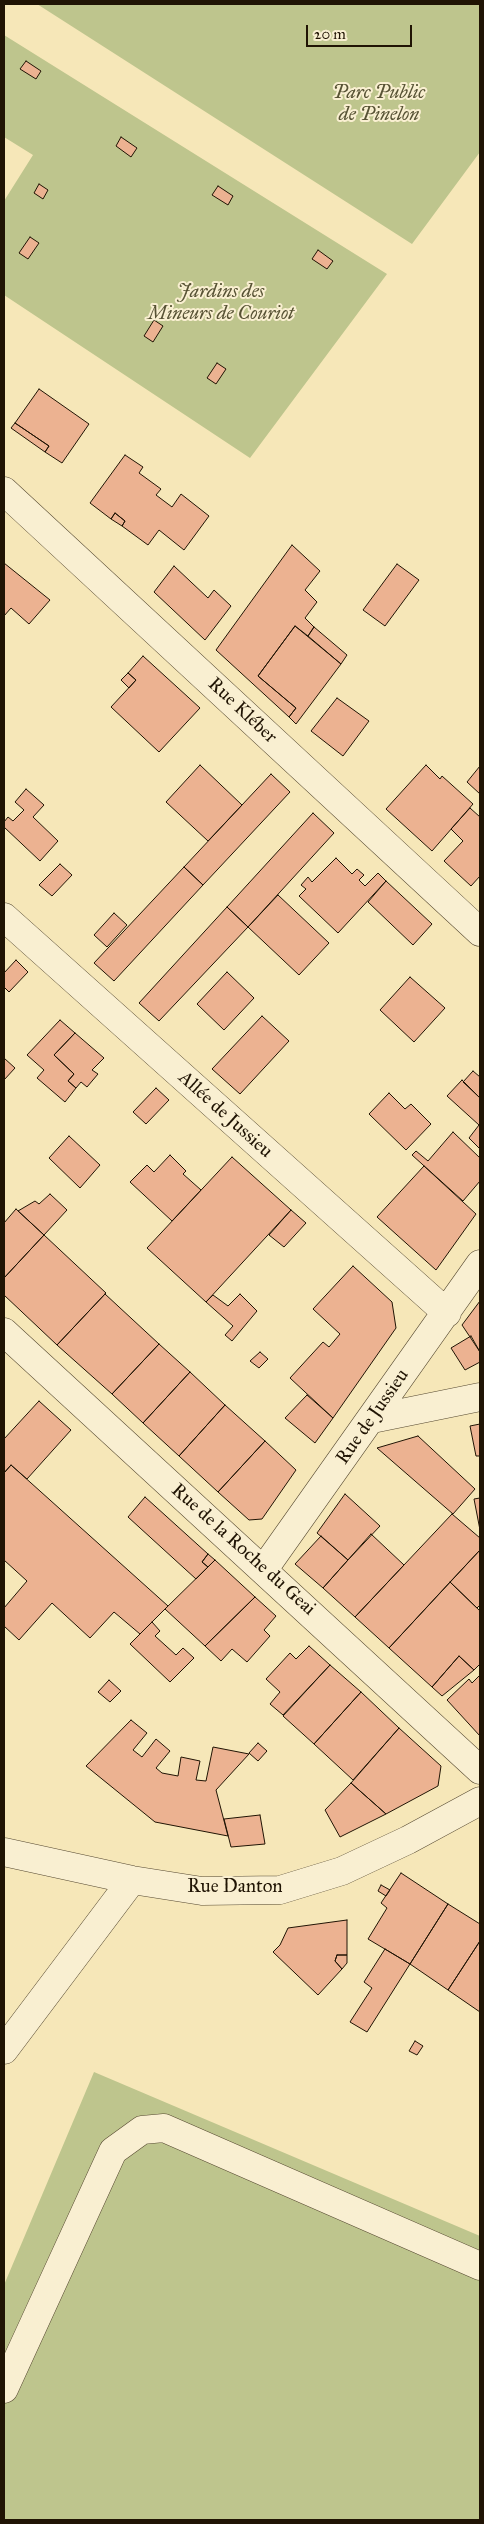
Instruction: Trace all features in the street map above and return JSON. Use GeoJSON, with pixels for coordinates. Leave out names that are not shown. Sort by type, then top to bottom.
{"type":"FeatureCollection","features":[{"type":"Feature","properties":{"kind":"street","name":"Rue Kléber"},"geometry":{"type":"LineString","coordinates":[[4,491],[480,932]]}},
{"type":"Feature","properties":{"kind":"street","name":"Allée de Jussieu"},"geometry":{"type":"LineString","coordinates":[[4,917],[446,1313]]}},
{"type":"Feature","properties":{"kind":"street","name":"Rue de Jussieu"},"geometry":{"type":"LineString","coordinates":[[264,1569],[480,1264]]}},
{"type":"Feature","properties":{"kind":"street","name":"Rue de la Roche du Geai"},"geometry":{"type":"LineString","coordinates":[[4,1332],[264,1569],[480,1770]]}},
{"type":"Feature","properties":{"kind":"street"},"geometry":{"type":"LineString","coordinates":[[372,1419],[480,1397]]}},
{"type":"Feature","properties":{"kind":"street","name":"Rue Danton"},"geometry":{"type":"LineString","coordinates":[[4,1852],[132,1880],[202,1891],[280,1890],[342,1871],[408,1840],[480,1800]]}},
{"type":"Feature","properties":{"kind":"street"},"geometry":{"type":"LineString","coordinates":[[4,2050],[132,1880]]}},
{"type":"Feature","properties":{"kind":"street"},"geometry":{"type":"LineString","coordinates":[[4,2388],[113,2150],[142,2130],[164,2128],[480,2266]]}},
{"type":"Feature","properties":{"kind":"green space","name":"Parc Public de Pinelon"},"geometry":{"type":"Polygon","coordinates":[[[37,4],[480,4],[480,152],[412,244],[37,4]]]}},
{"type":"Feature","properties":{"kind":"green space","name":"Jardins des Mineurs de Couriot"},"geometry":{"type":"Polygon","coordinates":[[[4,35],[387,274],[250,458],[4,295],[4,201],[33,155],[4,137],[4,35]]]}},
{"type":"Feature","properties":{"kind":"green space"},"geometry":{"type":"Polygon","coordinates":[[[94,2072],[480,2236],[480,2520],[4,2520],[4,2285],[94,2072]]]}},
{"type":"Feature","properties":{"kind":"building"},"geometry":{"type":"Polygon","coordinates":[[[26,61],[41,71],[36,79],[20,69],[26,61]]]}},
{"type":"Feature","properties":{"kind":"building"},"geometry":{"type":"Polygon","coordinates":[[[121,137],[137,148],[131,157],[116,146],[121,137]]]}},
{"type":"Feature","properties":{"kind":"building"},"geometry":{"type":"Polygon","coordinates":[[[39,184],[48,190],[43,199],[34,193],[39,184]]]}},
{"type":"Feature","properties":{"kind":"building"},"geometry":{"type":"Polygon","coordinates":[[[218,186],[233,196],[228,205],[212,195],[218,186]]]}},
{"type":"Feature","properties":{"kind":"building"},"geometry":{"type":"Polygon","coordinates":[[[30,237],[39,243],[28,259],[19,253],[30,237]]]}},
{"type":"Feature","properties":{"kind":"building"},"geometry":{"type":"Polygon","coordinates":[[[318,250],[333,261],[327,269],[312,259],[318,250]]]}},
{"type":"Feature","properties":{"kind":"building"},"geometry":{"type":"Polygon","coordinates":[[[154,320],[163,326],[153,342],[144,336],[154,320]]]}},
{"type":"Feature","properties":{"kind":"building"},"geometry":{"type":"Polygon","coordinates":[[[217,363],[226,369],[216,384],[207,378],[217,363]]]}},
{"type":"Feature","properties":{"kind":"building"},"geometry":{"type":"Polygon","coordinates":[[[39,389],[89,424],[62,463],[45,452],[49,446],[15,423],[39,389]]]}},
{"type":"Feature","properties":{"kind":"building"},"geometry":{"type":"Polygon","coordinates":[[[15,423],[49,446],[45,452],[11,428],[15,423]]]}},
{"type":"Feature","properties":{"kind":"building"},"geometry":{"type":"Polygon","coordinates":[[[125,455],[143,467],[139,473],[161,489],[156,495],[172,507],[181,494],[209,516],[184,550],[159,530],[148,545],[122,526],[125,521],[115,513],[111,519],[90,503],[125,455]]]}},
{"type":"Feature","properties":{"kind":"building"},"geometry":{"type":"Polygon","coordinates":[[[115,513],[125,521],[122,526],[111,519],[115,513]]]}},
{"type":"Feature","properties":{"kind":"building"},"geometry":{"type":"Polygon","coordinates":[[[292,545],[320,571],[305,590],[317,602],[305,618],[314,627],[308,636],[295,626],[258,676],[296,708],[289,717],[216,650],[292,545]]]}},
{"type":"Feature","properties":{"kind":"building"},"geometry":{"type":"Polygon","coordinates":[[[4,563],[50,600],[29,624],[11,608],[4,616],[4,563]]]}},
{"type":"Feature","properties":{"kind":"building"},"geometry":{"type":"Polygon","coordinates":[[[397,564],[419,580],[385,626],[363,610],[397,564]]]}},
{"type":"Feature","properties":{"kind":"building"},"geometry":{"type":"Polygon","coordinates":[[[174,566],[208,598],[214,590],[231,606],[205,640],[154,592],[174,566]]]}},
{"type":"Feature","properties":{"kind":"building"},"geometry":{"type":"Polygon","coordinates":[[[295,626],[341,664],[296,724],[289,717],[296,708],[258,676],[295,626]]]}},
{"type":"Feature","properties":{"kind":"building"},"geometry":{"type":"Polygon","coordinates":[[[314,627],[347,655],[341,664],[308,636],[314,627]]]}},
{"type":"Feature","properties":{"kind":"building"},"geometry":{"type":"Polygon","coordinates":[[[143,656],[200,708],[159,752],[111,707],[136,680],[128,673],[143,656]]]}},
{"type":"Feature","properties":{"kind":"building"},"geometry":{"type":"Polygon","coordinates":[[[128,673],[136,680],[129,688],[121,680],[128,673]]]}},
{"type":"Feature","properties":{"kind":"building"},"geometry":{"type":"Polygon","coordinates":[[[337,698],[369,721],[343,756],[311,731],[337,698]]]}},
{"type":"Feature","properties":{"kind":"building"},"geometry":{"type":"Polygon","coordinates":[[[200,765],[242,805],[208,841],[166,802],[200,765]]]}},
{"type":"Feature","properties":{"kind":"building"},"geometry":{"type":"Polygon","coordinates":[[[426,765],[440,779],[442,776],[473,804],[432,851],[386,809],[426,765]]]}},
{"type":"Feature","properties":{"kind":"building"},"geometry":{"type":"Polygon","coordinates":[[[480,766],[480,794],[467,782],[480,766]]]}},
{"type":"Feature","properties":{"kind":"building"},"geometry":{"type":"Polygon","coordinates":[[[271,774],[290,792],[203,885],[184,867],[271,774]]]}},
{"type":"Feature","properties":{"kind":"building"},"geometry":{"type":"Polygon","coordinates":[[[26,789],[44,805],[33,817],[58,841],[40,861],[4,827],[4,822],[8,817],[13,821],[24,810],[15,802],[26,789]]]}},
{"type":"Feature","properties":{"kind":"building"},"geometry":{"type":"Polygon","coordinates":[[[470,808],[480,817],[480,876],[471,886],[444,861],[463,841],[451,829],[470,808]]]}},
{"type":"Feature","properties":{"kind":"building"},"geometry":{"type":"Polygon","coordinates":[[[313,813],[334,833],[248,927],[227,907],[313,813]]]}},
{"type":"Feature","properties":{"kind":"building"},"geometry":{"type":"Polygon","coordinates":[[[336,858],[352,874],[357,869],[364,875],[359,880],[365,886],[378,873],[386,881],[338,933],[299,896],[306,889],[301,885],[308,877],[312,882],[336,858]]]}},
{"type":"Feature","properties":{"kind":"building"},"geometry":{"type":"Polygon","coordinates":[[[60,864],[72,875],[52,896],[39,885],[60,864]]]}},
{"type":"Feature","properties":{"kind":"building"},"geometry":{"type":"Polygon","coordinates":[[[184,867],[203,885],[114,981],[94,963],[184,867]]]}},
{"type":"Feature","properties":{"kind":"building"},"geometry":{"type":"Polygon","coordinates":[[[386,881],[432,924],[413,945],[368,902],[386,881]]]}},
{"type":"Feature","properties":{"kind":"building"},"geometry":{"type":"Polygon","coordinates":[[[278,895],[329,943],[299,975],[248,927],[278,895]]]}},
{"type":"Feature","properties":{"kind":"building"},"geometry":{"type":"Polygon","coordinates":[[[227,907],[248,927],[159,1021],[139,1003],[227,907]]]}},
{"type":"Feature","properties":{"kind":"building"},"geometry":{"type":"Polygon","coordinates":[[[114,913],[127,925],[107,947],[94,935],[114,913]]]}},
{"type":"Feature","properties":{"kind":"building"},"geometry":{"type":"Polygon","coordinates":[[[16,960],[28,972],[9,992],[4,987],[4,973],[16,960]]]}},
{"type":"Feature","properties":{"kind":"building"},"geometry":{"type":"Polygon","coordinates":[[[227,972],[254,998],[224,1030],[197,1004],[227,972]]]}},
{"type":"Feature","properties":{"kind":"building"},"geometry":{"type":"Polygon","coordinates":[[[410,977],[445,1008],[414,1042],[380,1010],[410,977]]]}},
{"type":"Feature","properties":{"kind":"building"},"geometry":{"type":"Polygon","coordinates":[[[262,1016],[289,1041],[240,1094],[212,1069],[262,1016]]]}},
{"type":"Feature","properties":{"kind":"building"},"geometry":{"type":"Polygon","coordinates":[[[60,1020],[75,1033],[54,1055],[74,1074],[68,1081],[76,1088],[65,1102],[37,1078],[44,1070],[27,1055],[60,1020]]]}},
{"type":"Feature","properties":{"kind":"building"},"geometry":{"type":"Polygon","coordinates":[[[75,1033],[104,1058],[92,1070],[98,1074],[87,1087],[81,1082],[76,1088],[68,1081],[74,1074],[54,1055],[75,1033]]]}},
{"type":"Feature","properties":{"kind":"building"},"geometry":{"type":"Polygon","coordinates":[[[4,1058],[15,1068],[4,1080],[4,1058]]]}},
{"type":"Feature","properties":{"kind":"building"},"geometry":{"type":"Polygon","coordinates":[[[473,1071],[480,1077],[480,1098],[463,1082],[473,1071]]]}},
{"type":"Feature","properties":{"kind":"building"},"geometry":{"type":"Polygon","coordinates":[[[462,1080],[480,1098],[480,1149],[469,1138],[479,1125],[447,1096],[462,1080]]]}},
{"type":"Feature","properties":{"kind":"building"},"geometry":{"type":"Polygon","coordinates":[[[156,1088],[169,1100],[146,1124],[133,1112],[156,1088]]]}},
{"type":"Feature","properties":{"kind":"building"},"geometry":{"type":"Polygon","coordinates":[[[389,1093],[405,1109],[411,1104],[431,1124],[406,1150],[369,1114],[389,1093]]]}},
{"type":"Feature","properties":{"kind":"building"},"geometry":{"type":"Polygon","coordinates":[[[453,1132],[480,1158],[480,1181],[463,1201],[412,1155],[416,1151],[428,1161],[453,1132]]]}},
{"type":"Feature","properties":{"kind":"building"},"geometry":{"type":"Polygon","coordinates":[[[69,1136],[100,1165],[80,1188],[49,1158],[69,1136]]]}},
{"type":"Feature","properties":{"kind":"building"},"geometry":{"type":"Polygon","coordinates":[[[170,1155],[186,1171],[183,1174],[201,1190],[172,1221],[130,1182],[147,1165],[154,1172],[170,1155]]]}},
{"type":"Feature","properties":{"kind":"building"},"geometry":{"type":"Polygon","coordinates":[[[232,1157],[291,1210],[206,1302],[147,1248],[232,1157]]]}},
{"type":"Feature","properties":{"kind":"building"},"geometry":{"type":"Polygon","coordinates":[[[424,1166],[476,1214],[436,1270],[377,1217],[424,1166]]]}},
{"type":"Feature","properties":{"kind":"building"},"geometry":{"type":"Polygon","coordinates":[[[50,1194],[67,1210],[44,1235],[18,1211],[35,1201],[39,1204],[50,1194]]]}},
{"type":"Feature","properties":{"kind":"building"},"geometry":{"type":"Polygon","coordinates":[[[16,1209],[44,1235],[4,1278],[4,1223],[16,1209]]]}},
{"type":"Feature","properties":{"kind":"building"},"geometry":{"type":"Polygon","coordinates":[[[291,1210],[306,1223],[284,1247],[269,1235],[291,1210]]]}},
{"type":"Feature","properties":{"kind":"building"},"geometry":{"type":"Polygon","coordinates":[[[44,1235],[106,1293],[57,1345],[4,1295],[4,1278],[44,1235]]]}},
{"type":"Feature","properties":{"kind":"building"},"geometry":{"type":"Polygon","coordinates":[[[353,1266],[392,1302],[396,1328],[333,1418],[290,1378],[323,1342],[329,1347],[340,1334],[313,1309],[353,1266]]]}},
{"type":"Feature","properties":{"kind":"building"},"geometry":{"type":"Polygon","coordinates":[[[105,1294],[159,1344],[112,1394],[57,1345],[105,1294]]]}},
{"type":"Feature","properties":{"kind":"building"},"geometry":{"type":"Polygon","coordinates":[[[240,1294],[257,1311],[232,1341],[225,1335],[233,1326],[206,1302],[213,1295],[228,1306],[240,1294]]]}},
{"type":"Feature","properties":{"kind":"building"},"geometry":{"type":"Polygon","coordinates":[[[480,1301],[480,1352],[462,1325],[480,1301]]]}},
{"type":"Feature","properties":{"kind":"building"},"geometry":{"type":"Polygon","coordinates":[[[471,1336],[480,1352],[480,1362],[465,1370],[451,1348],[471,1336]]]}},
{"type":"Feature","properties":{"kind":"building"},"geometry":{"type":"Polygon","coordinates":[[[159,1344],[190,1372],[143,1423],[112,1394],[159,1344]]]}},
{"type":"Feature","properties":{"kind":"building"},"geometry":{"type":"Polygon","coordinates":[[[260,1352],[268,1359],[259,1368],[250,1361],[260,1352]]]}},
{"type":"Feature","properties":{"kind":"building"},"geometry":{"type":"Polygon","coordinates":[[[190,1372],[225,1405],[179,1456],[143,1423],[190,1372]]]}},
{"type":"Feature","properties":{"kind":"building"},"geometry":{"type":"Polygon","coordinates":[[[307,1395],[333,1418],[315,1443],[285,1418],[307,1395]]]}},
{"type":"Feature","properties":{"kind":"building"},"geometry":{"type":"Polygon","coordinates":[[[39,1401],[71,1430],[27,1479],[11,1465],[4,1473],[4,1439],[39,1401]]]}},
{"type":"Feature","properties":{"kind":"building"},"geometry":{"type":"Polygon","coordinates":[[[225,1405],[265,1441],[218,1492],[179,1456],[225,1405]]]}},
{"type":"Feature","properties":{"kind":"building"},"geometry":{"type":"Polygon","coordinates":[[[480,1424],[480,1456],[476,1456],[470,1426],[480,1424]]]}},
{"type":"Feature","properties":{"kind":"building"},"geometry":{"type":"Polygon","coordinates":[[[418,1436],[475,1489],[453,1514],[377,1448],[418,1436]]]}},
{"type":"Feature","properties":{"kind":"building"},"geometry":{"type":"Polygon","coordinates":[[[265,1441],[296,1470],[262,1519],[249,1520],[218,1492],[265,1441]]]}},
{"type":"Feature","properties":{"kind":"building"},"geometry":{"type":"Polygon","coordinates":[[[11,1465],[168,1606],[140,1634],[114,1612],[90,1638],[52,1603],[19,1640],[4,1626],[4,1608],[27,1581],[4,1560],[4,1473],[11,1465]]]}},
{"type":"Feature","properties":{"kind":"building"},"geometry":{"type":"Polygon","coordinates":[[[345,1494],[380,1526],[348,1560],[317,1533],[345,1494]]]}},
{"type":"Feature","properties":{"kind":"building"},"geometry":{"type":"Polygon","coordinates":[[[145,1497],[208,1554],[202,1562],[208,1567],[196,1579],[128,1517],[145,1497]]]}},
{"type":"Feature","properties":{"kind":"building"},"geometry":{"type":"Polygon","coordinates":[[[480,1498],[480,1530],[474,1499],[480,1498]]]}},
{"type":"Feature","properties":{"kind":"building"},"geometry":{"type":"Polygon","coordinates":[[[452,1514],[480,1538],[480,1550],[389,1648],[355,1617],[452,1514]]]}},
{"type":"Feature","properties":{"kind":"building"},"geometry":{"type":"Polygon","coordinates":[[[371,1534],[404,1565],[355,1617],[323,1588],[371,1534]]]}},
{"type":"Feature","properties":{"kind":"building"},"geometry":{"type":"Polygon","coordinates":[[[321,1536],[348,1560],[323,1588],[295,1564],[321,1536]]]}},
{"type":"Feature","properties":{"kind":"building"},"geometry":{"type":"Polygon","coordinates":[[[480,1550],[480,1605],[477,1608],[450,1582],[480,1550]]]}},
{"type":"Feature","properties":{"kind":"building"},"geometry":{"type":"Polygon","coordinates":[[[208,1554],[215,1560],[208,1567],[202,1562],[208,1554]]]}},
{"type":"Feature","properties":{"kind":"building"},"geometry":{"type":"Polygon","coordinates":[[[215,1560],[255,1597],[205,1646],[165,1609],[215,1560]]]}},
{"type":"Feature","properties":{"kind":"building"},"geometry":{"type":"Polygon","coordinates":[[[450,1582],[480,1611],[480,1664],[474,1670],[459,1656],[432,1687],[389,1648],[450,1582]]]}},
{"type":"Feature","properties":{"kind":"building"},"geometry":{"type":"Polygon","coordinates":[[[255,1597],[276,1616],[264,1630],[270,1636],[247,1662],[232,1649],[221,1661],[205,1646],[255,1597]]]}},
{"type":"Feature","properties":{"kind":"building"},"geometry":{"type":"Polygon","coordinates":[[[152,1622],[160,1631],[155,1636],[176,1655],[183,1648],[194,1658],[170,1682],[130,1644],[152,1622]]]}},
{"type":"Feature","properties":{"kind":"building"},"geometry":{"type":"Polygon","coordinates":[[[309,1646],[330,1665],[283,1715],[270,1704],[280,1692],[266,1679],[290,1653],[296,1659],[309,1646]]]}},
{"type":"Feature","properties":{"kind":"building"},"geometry":{"type":"Polygon","coordinates":[[[459,1656],[474,1670],[442,1696],[432,1687],[459,1656]]]}},
{"type":"Feature","properties":{"kind":"building"},"geometry":{"type":"Polygon","coordinates":[[[330,1665],[361,1692],[314,1744],[283,1716],[330,1665]]]}},
{"type":"Feature","properties":{"kind":"building"},"geometry":{"type":"Polygon","coordinates":[[[480,1675],[480,1736],[447,1700],[469,1679],[472,1683],[480,1675]]]}},
{"type":"Feature","properties":{"kind":"building"},"geometry":{"type":"Polygon","coordinates":[[[109,1680],[121,1691],[110,1702],[98,1692],[109,1680]]]}},
{"type":"Feature","properties":{"kind":"building"},"geometry":{"type":"Polygon","coordinates":[[[361,1692],[399,1728],[353,1780],[314,1744],[361,1692]]]}},
{"type":"Feature","properties":{"kind":"building"},"geometry":{"type":"Polygon","coordinates":[[[131,1720],[147,1733],[133,1750],[142,1757],[156,1739],[170,1751],[156,1768],[162,1773],[178,1776],[181,1757],[200,1761],[196,1780],[206,1781],[213,1747],[249,1754],[216,1790],[228,1836],[155,1822],[86,1766],[131,1720]]]}},
{"type":"Feature","properties":{"kind":"building"},"geometry":{"type":"Polygon","coordinates":[[[399,1728],[441,1766],[438,1786],[386,1814],[351,1783],[399,1728]]]}},
{"type":"Feature","properties":{"kind":"building"},"geometry":{"type":"Polygon","coordinates":[[[258,1743],[267,1751],[258,1761],[249,1753],[258,1743]]]}},
{"type":"Feature","properties":{"kind":"building"},"geometry":{"type":"Polygon","coordinates":[[[351,1783],[386,1814],[340,1837],[325,1810],[351,1783]]]}},
{"type":"Feature","properties":{"kind":"building"},"geometry":{"type":"Polygon","coordinates":[[[260,1815],[265,1844],[231,1847],[224,1819],[260,1815]]]}},
{"type":"Feature","properties":{"kind":"building"},"geometry":{"type":"Polygon","coordinates":[[[401,1873],[448,1904],[410,1964],[368,1939],[387,1908],[381,1903],[401,1873]]]}},
{"type":"Feature","properties":{"kind":"building"},"geometry":{"type":"Polygon","coordinates":[[[381,1885],[390,1890],[386,1896],[378,1891],[381,1885]]]}},
{"type":"Feature","properties":{"kind":"building"},"geometry":{"type":"Polygon","coordinates":[[[448,1904],[480,1924],[480,1941],[448,1990],[410,1964],[448,1904]]]}},
{"type":"Feature","properties":{"kind":"building"},"geometry":{"type":"Polygon","coordinates":[[[347,1920],[347,1955],[337,1955],[335,1961],[342,1969],[318,1995],[273,1952],[280,1945],[288,1928],[347,1920]]]}},
{"type":"Feature","properties":{"kind":"building"},"geometry":{"type":"Polygon","coordinates":[[[480,1941],[480,2012],[448,1990],[480,1941]]]}},
{"type":"Feature","properties":{"kind":"building"},"geometry":{"type":"Polygon","coordinates":[[[385,1949],[410,1964],[367,2032],[350,2022],[372,1988],[364,1982],[385,1949]]]}},
{"type":"Feature","properties":{"kind":"building"},"geometry":{"type":"Polygon","coordinates":[[[337,1955],[347,1955],[347,1963],[342,1969],[335,1961],[337,1955]]]}},
{"type":"Feature","properties":{"kind":"building"},"geometry":{"type":"Polygon","coordinates":[[[415,2041],[423,2046],[417,2055],[409,2051],[415,2041]]]}}]}
